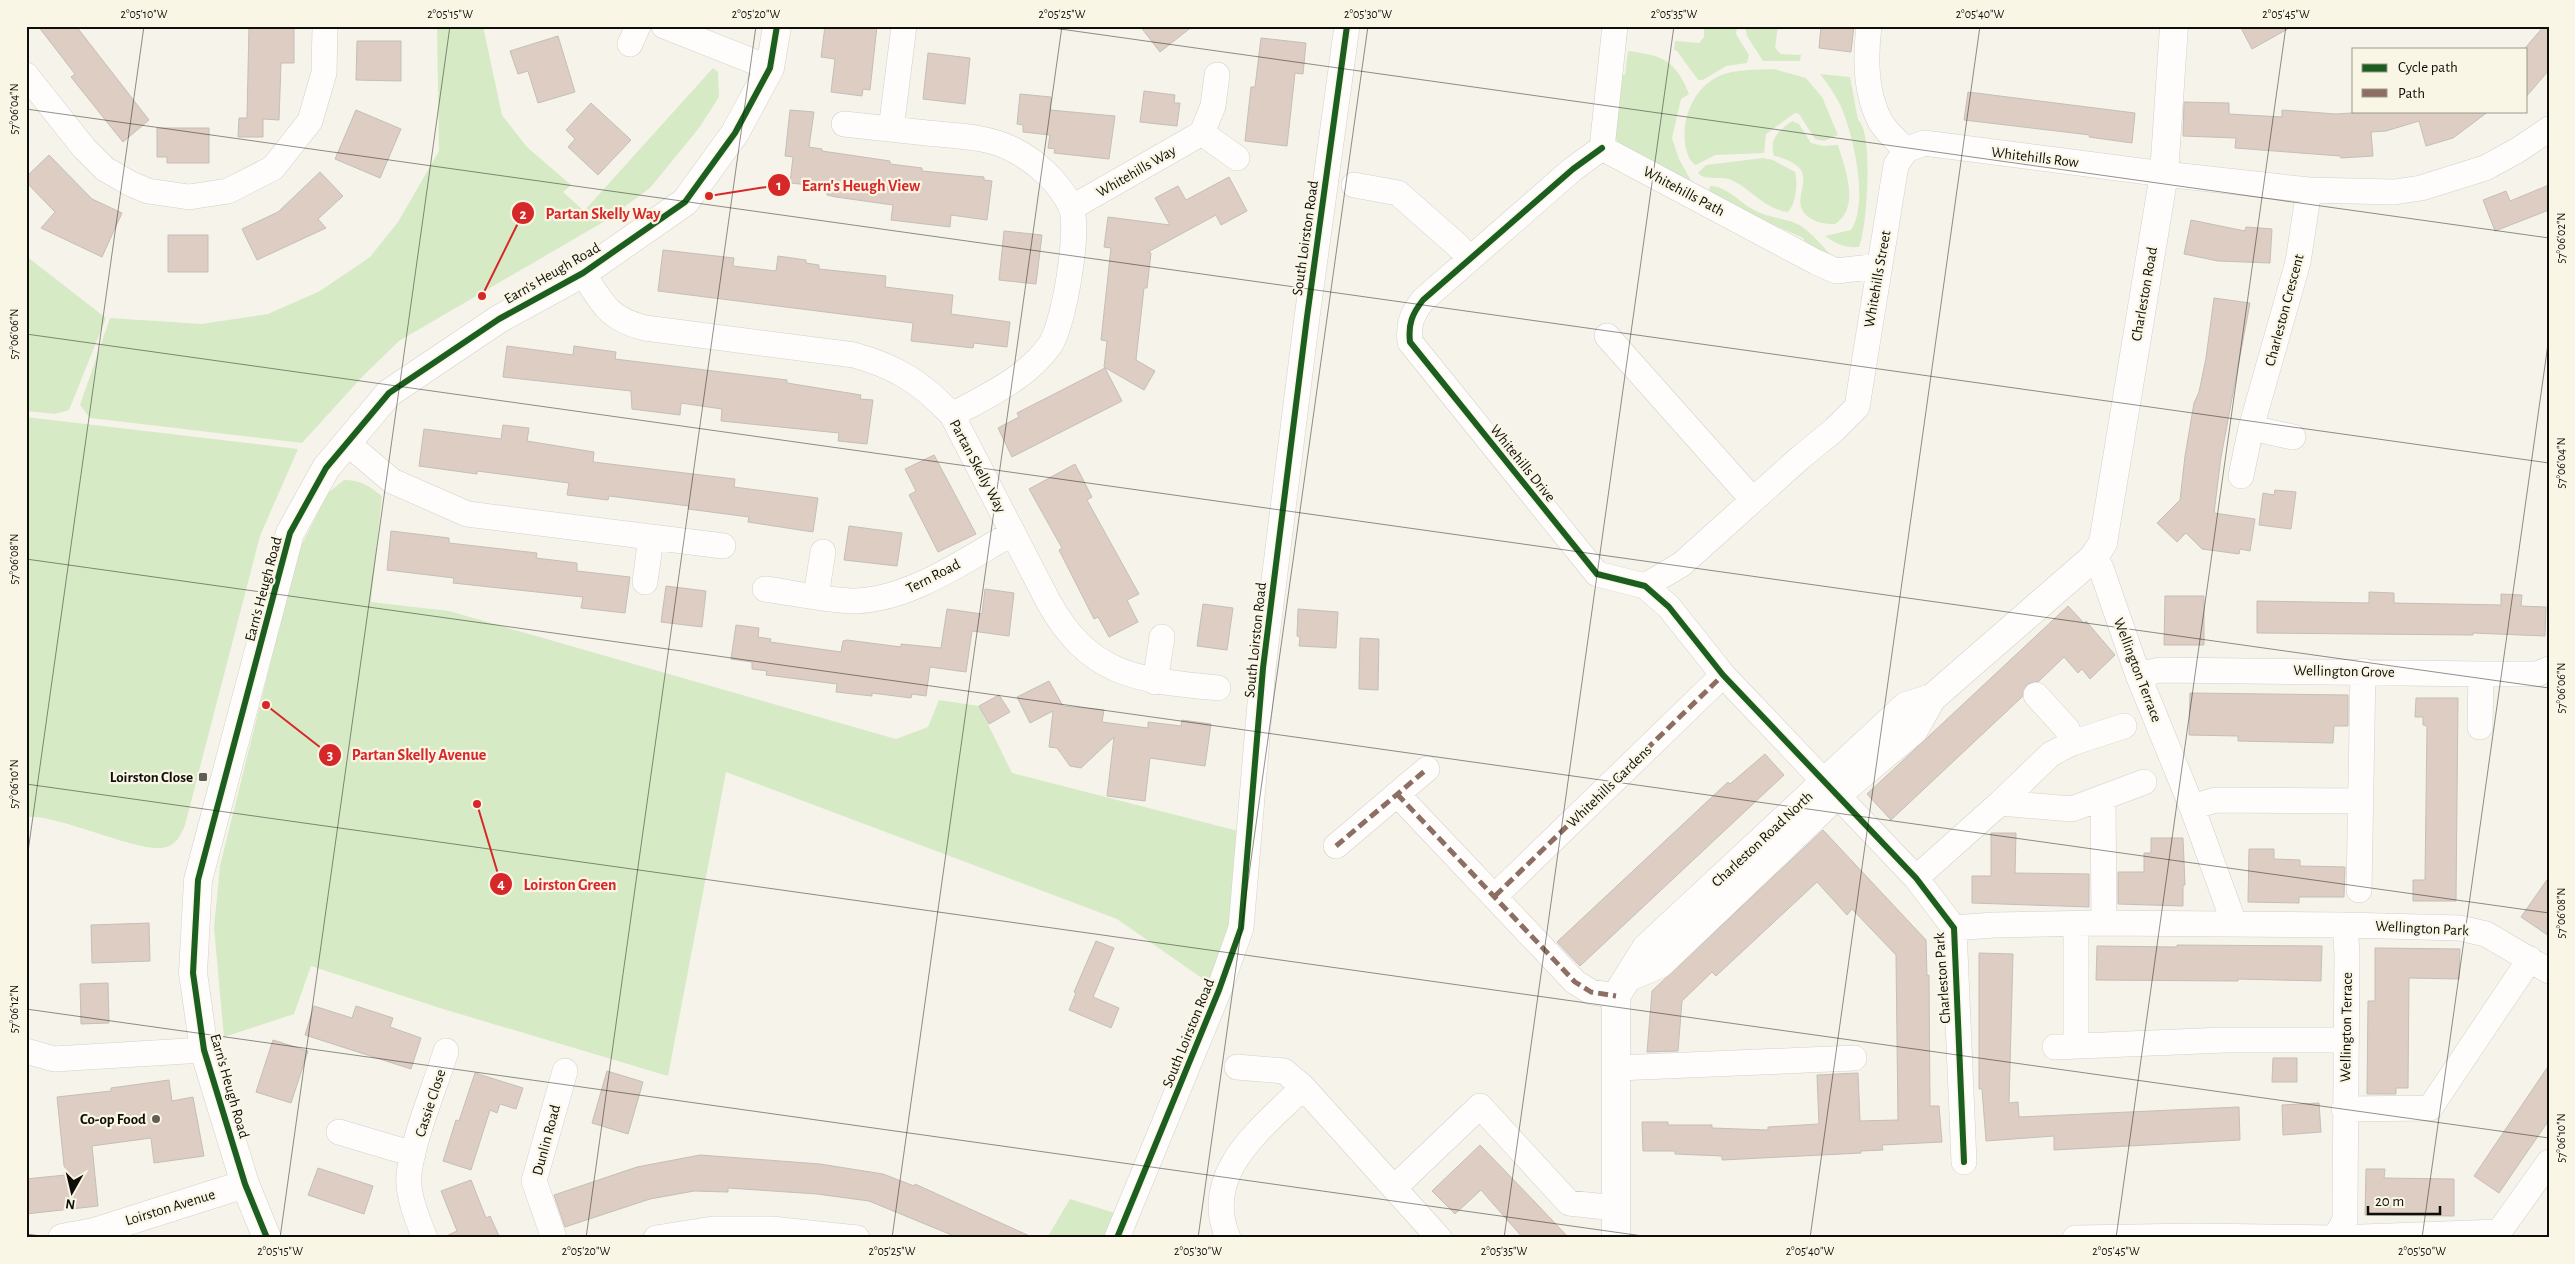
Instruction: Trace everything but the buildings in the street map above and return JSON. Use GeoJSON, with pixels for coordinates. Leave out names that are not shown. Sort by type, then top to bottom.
{"type":"FeatureCollection","features":[{"type":"Feature","properties":{"kind":"street"},"geometry":{"type":"LineString","coordinates":[[26,74],[84,148],[106,169],[131,184],[148,191],[189,196],[228,191],[273,168],[310,121],[324,73],[325,26]]}},
{"type":"Feature","properties":{"kind":"street"},"geometry":{"type":"LineString","coordinates":[[664,26],[770,68]]}},
{"type":"Feature","properties":{"kind":"street","name":"Earn's Heugh Road"},"geometry":{"type":"LineString","coordinates":[[267,1238],[245,1184],[204,1050],[193,973],[198,880],[290,533],[326,468],[389,393],[499,319],[583,273],[685,202],[735,133],[770,68],[777,26]]}},
{"type":"Feature","properties":{"kind":"street"},"geometry":{"type":"LineString","coordinates":[[891,129],[904,26]]}},
{"type":"Feature","properties":{"kind":"street","name":"South Loirston Road"},"geometry":{"type":"LineString","coordinates":[[1118,1238],[1220,990],[1241,928],[1263,668],[1306,325],[1347,26]]}},
{"type":"Feature","properties":{"kind":"street"},"geometry":{"type":"LineString","coordinates":[[1602,148],[1615,26]]}},
{"type":"Feature","properties":{"kind":"street"},"geometry":{"type":"LineString","coordinates":[[1869,26],[1866,60],[1869,87],[1881,122],[1906,150]]}},
{"type":"Feature","properties":{"kind":"street","name":"Charleston Road"},"geometry":{"type":"LineString","coordinates":[[2093,558],[2103,543],[2164,174],[2174,26]]}},
{"type":"Feature","properties":{"kind":"street"},"geometry":{"type":"LineString","coordinates":[[1217,76],[1213,106],[1202,133],[1237,158]]}},
{"type":"Feature","properties":{"kind":"street"},"geometry":{"type":"LineString","coordinates":[[844,124],[988,139],[1013,150],[1038,165],[1055,184],[1071,208],[1072,236],[1065,299],[1058,330],[1050,345],[1019,377],[952,415]]}},
{"type":"Feature","properties":{"kind":"street"},"geometry":{"type":"LineString","coordinates":[[2164,174],[2309,190],[2394,192],[2422,188],[2485,168],[2518,150],[2549,129]]}},
{"type":"Feature","properties":{"kind":"street","name":"Whitehills Way"},"geometry":{"type":"LineString","coordinates":[[1071,208],[1202,133]]}},
{"type":"Feature","properties":{"kind":"street","name":"Whitehills Row"},"geometry":{"type":"LineString","coordinates":[[1906,150],[1924,143],[2164,174]]}},
{"type":"Feature","properties":{"kind":"street","name":"Whitehills Drive"},"geometry":{"type":"LineString","coordinates":[[1602,148],[1573,169],[1423,300],[1414,312],[1408,327],[1410,342],[1597,574],[1645,586],[1669,607],[1723,675],[1832,787]]}},
{"type":"Feature","properties":{"kind":"street","name":"Whitehills Path"},"geometry":{"type":"LineString","coordinates":[[1602,148],[1836,271],[1879,266]]}},
{"type":"Feature","properties":{"kind":"street","name":"Whitehills Street"},"geometry":{"type":"LineString","coordinates":[[1645,586],[1682,564],[1834,430],[1857,407],[1896,165],[1906,150]]}},
{"type":"Feature","properties":{"kind":"street"},"geometry":{"type":"LineString","coordinates":[[1354,185],[1398,193],[1458,245],[1470,260]]}},
{"type":"Feature","properties":{"kind":"street","name":"Charleston Crescent"},"geometry":{"type":"LineString","coordinates":[[2241,476],[2251,428],[2298,262],[2309,190]]}},
{"type":"Feature","properties":{"kind":"street","name":"Partan Skelly Way"},"geometry":{"type":"LineString","coordinates":[[583,273],[601,303],[626,324],[854,355],[884,363],[930,391],[952,415],[1062,626],[1084,651],[1117,670],[1155,682],[1218,688]]}},
{"type":"Feature","properties":{"kind":"street"},"geometry":{"type":"LineString","coordinates":[[1607,336],[1753,500]]}},
{"type":"Feature","properties":{"kind":"street"},"geometry":{"type":"LineString","coordinates":[[2251,428],[2293,437]]}},
{"type":"Feature","properties":{"kind":"street"},"geometry":{"type":"LineString","coordinates":[[346,442],[392,481],[466,514],[723,546]]}},
{"type":"Feature","properties":{"kind":"street","name":"Tern Road"},"geometry":{"type":"LineString","coordinates":[[765,589],[856,601],[884,597],[910,590],[1013,533]]}},
{"type":"Feature","properties":{"kind":"street"},"geometry":{"type":"LineString","coordinates":[[645,582],[651,538]]}},
{"type":"Feature","properties":{"kind":"street"},"geometry":{"type":"LineString","coordinates":[[816,596],[823,552]]}},
{"type":"Feature","properties":{"kind":"street","name":"Wellington Terrace"},"geometry":{"type":"LineString","coordinates":[[2093,558],[2101,568],[2138,675],[2192,807],[2234,923]]}},
{"type":"Feature","properties":{"kind":"street","name":"Charleston Road North"},"geometry":{"type":"LineString","coordinates":[[1622,987],[1660,964],[1832,787],[1914,730],[1932,698],[2093,558]]}},
{"type":"Feature","properties":{"kind":"street"},"geometry":{"type":"LineString","coordinates":[[1155,682],[1162,637]]}},
{"type":"Feature","properties":{"kind":"street","name":"Wellington Grove"},"geometry":{"type":"LineString","coordinates":[[2138,675],[2160,670],[2537,674],[2549,669]]}},
{"type":"Feature","properties":{"kind":"street"},"geometry":{"type":"LineString","coordinates":[[2359,890],[2363,671]]}},
{"type":"Feature","properties":{"kind":"street"},"geometry":{"type":"LineString","coordinates":[[2480,727],[2481,674]]}},
{"type":"Feature","properties":{"kind":"street","name":"Whitehills Gardens"},"geometry":{"type":"LineString","coordinates":[[1495,896],[1723,675]]}},
{"type":"Feature","properties":{"kind":"street"},"geometry":{"type":"LineString","coordinates":[[2036,695],[2067,729],[2072,743]]}},
{"type":"Feature","properties":{"kind":"street"},"geometry":{"type":"LineString","coordinates":[[1916,878],[2000,803],[2051,754],[2072,743],[2124,726]]}},
{"type":"Feature","properties":{"kind":"street"},"geometry":{"type":"LineString","coordinates":[[1336,846],[1427,769]]}},
{"type":"Feature","properties":{"kind":"street"},"geometry":{"type":"LineString","coordinates":[[2000,803],[2072,809],[2144,782]]}},
{"type":"Feature","properties":{"kind":"street","name":"Charleston Park"},"geometry":{"type":"LineString","coordinates":[[1832,787],[1916,878],[1954,928],[1964,1162]]}},
{"type":"Feature","properties":{"kind":"street"},"geometry":{"type":"LineString","coordinates":[[1397,794],[1575,982],[1591,992],[1622,987],[1617,1068],[1616,1238]]}},
{"type":"Feature","properties":{"kind":"street"},"geometry":{"type":"LineString","coordinates":[[2103,798],[2104,923],[2345,925]]}},
{"type":"Feature","properties":{"kind":"street"},"geometry":{"type":"LineString","coordinates":[[2192,807],[2216,800],[2360,801]]}},
{"type":"Feature","properties":{"kind":"street","name":"Charleston Park"},"geometry":{"type":"LineString","coordinates":[[1954,928],[1994,925],[2104,923]]}},
{"type":"Feature","properties":{"kind":"street"},"geometry":{"type":"LineString","coordinates":[[2076,924],[2065,1046],[2224,1040],[2345,1040]]}},
{"type":"Feature","properties":{"kind":"street","name":"Wellington Terrace"},"geometry":{"type":"LineString","coordinates":[[2335,1238],[2345,1220],[2344,1109],[2347,954],[2345,925]]}},
{"type":"Feature","properties":{"kind":"street","name":"Wellington Park"},"geometry":{"type":"LineString","coordinates":[[2345,925],[2472,929],[2486,934],[2540,965]]}},
{"type":"Feature","properties":{"kind":"street"},"geometry":{"type":"LineString","coordinates":[[2344,1109],[2430,1108],[2540,965]]}},
{"type":"Feature","properties":{"kind":"street"},"geometry":{"type":"LineString","coordinates":[[26,1051],[54,1059],[204,1050]]}},
{"type":"Feature","properties":{"kind":"street","name":"Cassie Close"},"geometry":{"type":"LineString","coordinates":[[424,1238],[413,1205],[409,1176],[413,1154],[446,1051]]}},
{"type":"Feature","properties":{"kind":"street"},"geometry":{"type":"LineString","coordinates":[[1617,1068],[1854,1058]]}},
{"type":"Feature","properties":{"kind":"street"},"geometry":{"type":"LineString","coordinates":[[1237,1067],[1284,1071],[1303,1087],[1440,1238]]}},
{"type":"Feature","properties":{"kind":"street","name":"Dunlin Road"},"geometry":{"type":"LineString","coordinates":[[554,1238],[534,1181],[565,1071]]}},
{"type":"Feature","properties":{"kind":"street"},"geometry":{"type":"LineString","coordinates":[[1228,1238],[1223,1226],[1220,1197],[1227,1175],[1239,1153],[1303,1087]]}},
{"type":"Feature","properties":{"kind":"street"},"geometry":{"type":"LineString","coordinates":[[1394,1188],[1480,1106],[1569,1203],[1615,1208]]}},
{"type":"Feature","properties":{"kind":"street","name":"Cassie Close"},"geometry":{"type":"LineString","coordinates":[[338,1132],[413,1154]]}},
{"type":"Feature","properties":{"kind":"street"},"geometry":{"type":"LineString","coordinates":[[2075,1238],[2335,1238],[2499,1232],[2549,1162]]}},
{"type":"Feature","properties":{"kind":"street","name":"Loirston Avenue"},"geometry":{"type":"LineString","coordinates":[[62,1238],[95,1235],[245,1184]]}},
{"type":"Feature","properties":{"kind":"street"},"geometry":{"type":"LineString","coordinates":[[656,1238],[713,1229],[752,1229],[857,1238]]}},
{"type":"Feature","properties":{"kind":"green space"},"geometry":{"type":"Polygon","coordinates":[[[437,26],[483,26],[502,115],[527,147],[571,185],[563,192],[584,211],[713,68],[718,72],[719,97],[699,128],[650,188],[605,221],[399,341],[363,376],[302,443],[90,418],[80,405],[110,318],[202,324],[268,314],[320,291],[370,257],[398,222],[439,151],[437,26]]]}},
{"type":"Feature","properties":{"kind":"green space"},"geometry":{"type":"Polygon","coordinates":[[[1704,26],[1737,26],[1736,34],[1749,55],[1747,63],[1726,66],[1703,80],[1698,80],[1677,51],[1674,50],[1675,41],[1699,43],[1704,37],[1704,26]]]}},
{"type":"Feature","properties":{"kind":"green space"},"geometry":{"type":"Polygon","coordinates":[[[1745,26],[1778,26],[1775,48],[1781,54],[1801,55],[1800,61],[1763,61],[1747,36],[1745,26]]]}},
{"type":"Feature","properties":{"kind":"green space"},"geometry":{"type":"Polygon","coordinates":[[[1628,51],[1650,55],[1667,62],[1679,74],[1684,83],[1689,94],[1681,99],[1672,138],[1679,159],[1695,188],[1621,148],[1612,132],[1617,79],[1625,74],[1628,51]]]}},
{"type":"Feature","properties":{"kind":"green space"},"geometry":{"type":"Polygon","coordinates":[[[1774,69],[1806,78],[1822,97],[1838,135],[1824,141],[1815,139],[1799,114],[1795,113],[1766,134],[1764,153],[1715,155],[1696,165],[1694,164],[1686,149],[1685,128],[1690,108],[1701,90],[1708,83],[1723,74],[1745,70],[1774,69]]]}},
{"type":"Feature","properties":{"kind":"green space"},"geometry":{"type":"Polygon","coordinates":[[[1820,74],[1850,77],[1858,120],[1863,128],[1866,142],[1868,181],[1862,237],[1859,247],[1841,245],[1825,236],[1851,230],[1859,205],[1859,190],[1853,143],[1843,111],[1838,100],[1820,74]]]}},
{"type":"Feature","properties":{"kind":"green space"},"geometry":{"type":"Polygon","coordinates":[[[1792,121],[1799,124],[1811,143],[1823,146],[1838,145],[1847,176],[1849,198],[1843,217],[1835,224],[1813,220],[1806,215],[1800,204],[1803,181],[1801,170],[1789,161],[1774,156],[1773,144],[1776,136],[1792,121]]]}},
{"type":"Feature","properties":{"kind":"green space"},"geometry":{"type":"Polygon","coordinates":[[[1763,158],[1773,160],[1795,172],[1796,193],[1793,204],[1788,212],[1771,207],[1744,187],[1729,179],[1709,178],[1698,173],[1706,165],[1763,158]]]}},
{"type":"Feature","properties":{"kind":"green space"},"geometry":{"type":"Polygon","coordinates":[[[1710,186],[1728,192],[1760,213],[1796,223],[1813,236],[1832,256],[1812,254],[1803,238],[1708,195],[1710,186]]]}},
{"type":"Feature","properties":{"kind":"green space"},"geometry":{"type":"Polygon","coordinates":[[[26,256],[106,318],[69,410],[55,414],[26,411],[26,256]]]}},
{"type":"Feature","properties":{"kind":"green space"},"geometry":{"type":"Polygon","coordinates":[[[26,417],[298,449],[260,536],[185,825],[177,840],[169,846],[157,848],[142,846],[60,822],[26,817],[26,417]]]}},
{"type":"Feature","properties":{"kind":"green space"},"geometry":{"type":"Polygon","coordinates":[[[344,480],[364,484],[382,496],[371,602],[449,611],[896,739],[928,727],[939,700],[979,706],[1012,773],[1250,834],[1219,990],[1117,919],[726,772],[668,1076],[443,1009],[311,966],[294,1014],[224,1037],[214,928],[220,866],[298,552],[328,493],[344,480]]]}},
{"type":"Feature","properties":{"kind":"green space"},"geometry":{"type":"Polygon","coordinates":[[[1070,1199],[1118,1214],[1117,1238],[1047,1238],[1070,1199]]]}},
{"type":"Feature","properties":{"kind":"marked path"},"geometry":{"type":"LineString","coordinates":[[1495,896],[1723,675]]}},
{"type":"Feature","properties":{"kind":"marked path"},"geometry":{"type":"LineString","coordinates":[[1336,846],[1427,769]]}},
{"type":"Feature","properties":{"kind":"marked path"},"geometry":{"type":"LineString","coordinates":[[1397,794],[1575,982],[1591,992],[1616,996]]}},
{"type":"Feature","properties":{"kind":"cycle path"},"geometry":{"type":"LineString","coordinates":[[267,1238],[245,1184],[204,1050],[193,973],[198,880],[290,533],[326,468],[389,393],[499,319],[583,273],[685,202],[735,133],[770,68],[777,26]]}},
{"type":"Feature","properties":{"kind":"cycle path"},"geometry":{"type":"LineString","coordinates":[[1117,1238],[1219,990],[1241,928],[1263,668],[1307,317],[1347,26]]}},
{"type":"Feature","properties":{"kind":"cycle path"},"geometry":{"type":"LineString","coordinates":[[1602,148],[1573,169],[1423,300],[1412,319],[1410,342],[1597,574],[1645,586],[1669,607],[1723,675],[1916,878],[1954,928],[1964,1162]]}},
{"type":"Feature","properties":{"kind":"place","name":"Earn's Heugh View"},"geometry":{"type":"Point","coordinates":[709,196]}},
{"type":"Feature","properties":{"kind":"place","name":"Partan Skelly Way"},"geometry":{"type":"Point","coordinates":[482,296]}},
{"type":"Feature","properties":{"kind":"place","name":"Partan Skelly Avenue"},"geometry":{"type":"Point","coordinates":[266,705]}},
{"type":"Feature","properties":{"kind":"place","name":"Loirston Close"},"geometry":{"type":"Point","coordinates":[203,777]}},
{"type":"Feature","properties":{"kind":"place","name":"Loirston Green"},"geometry":{"type":"Point","coordinates":[477,804]}},
{"type":"Feature","properties":{"kind":"place","name":"Co-op Food"},"geometry":{"type":"Point","coordinates":[156,1119]}}]}
